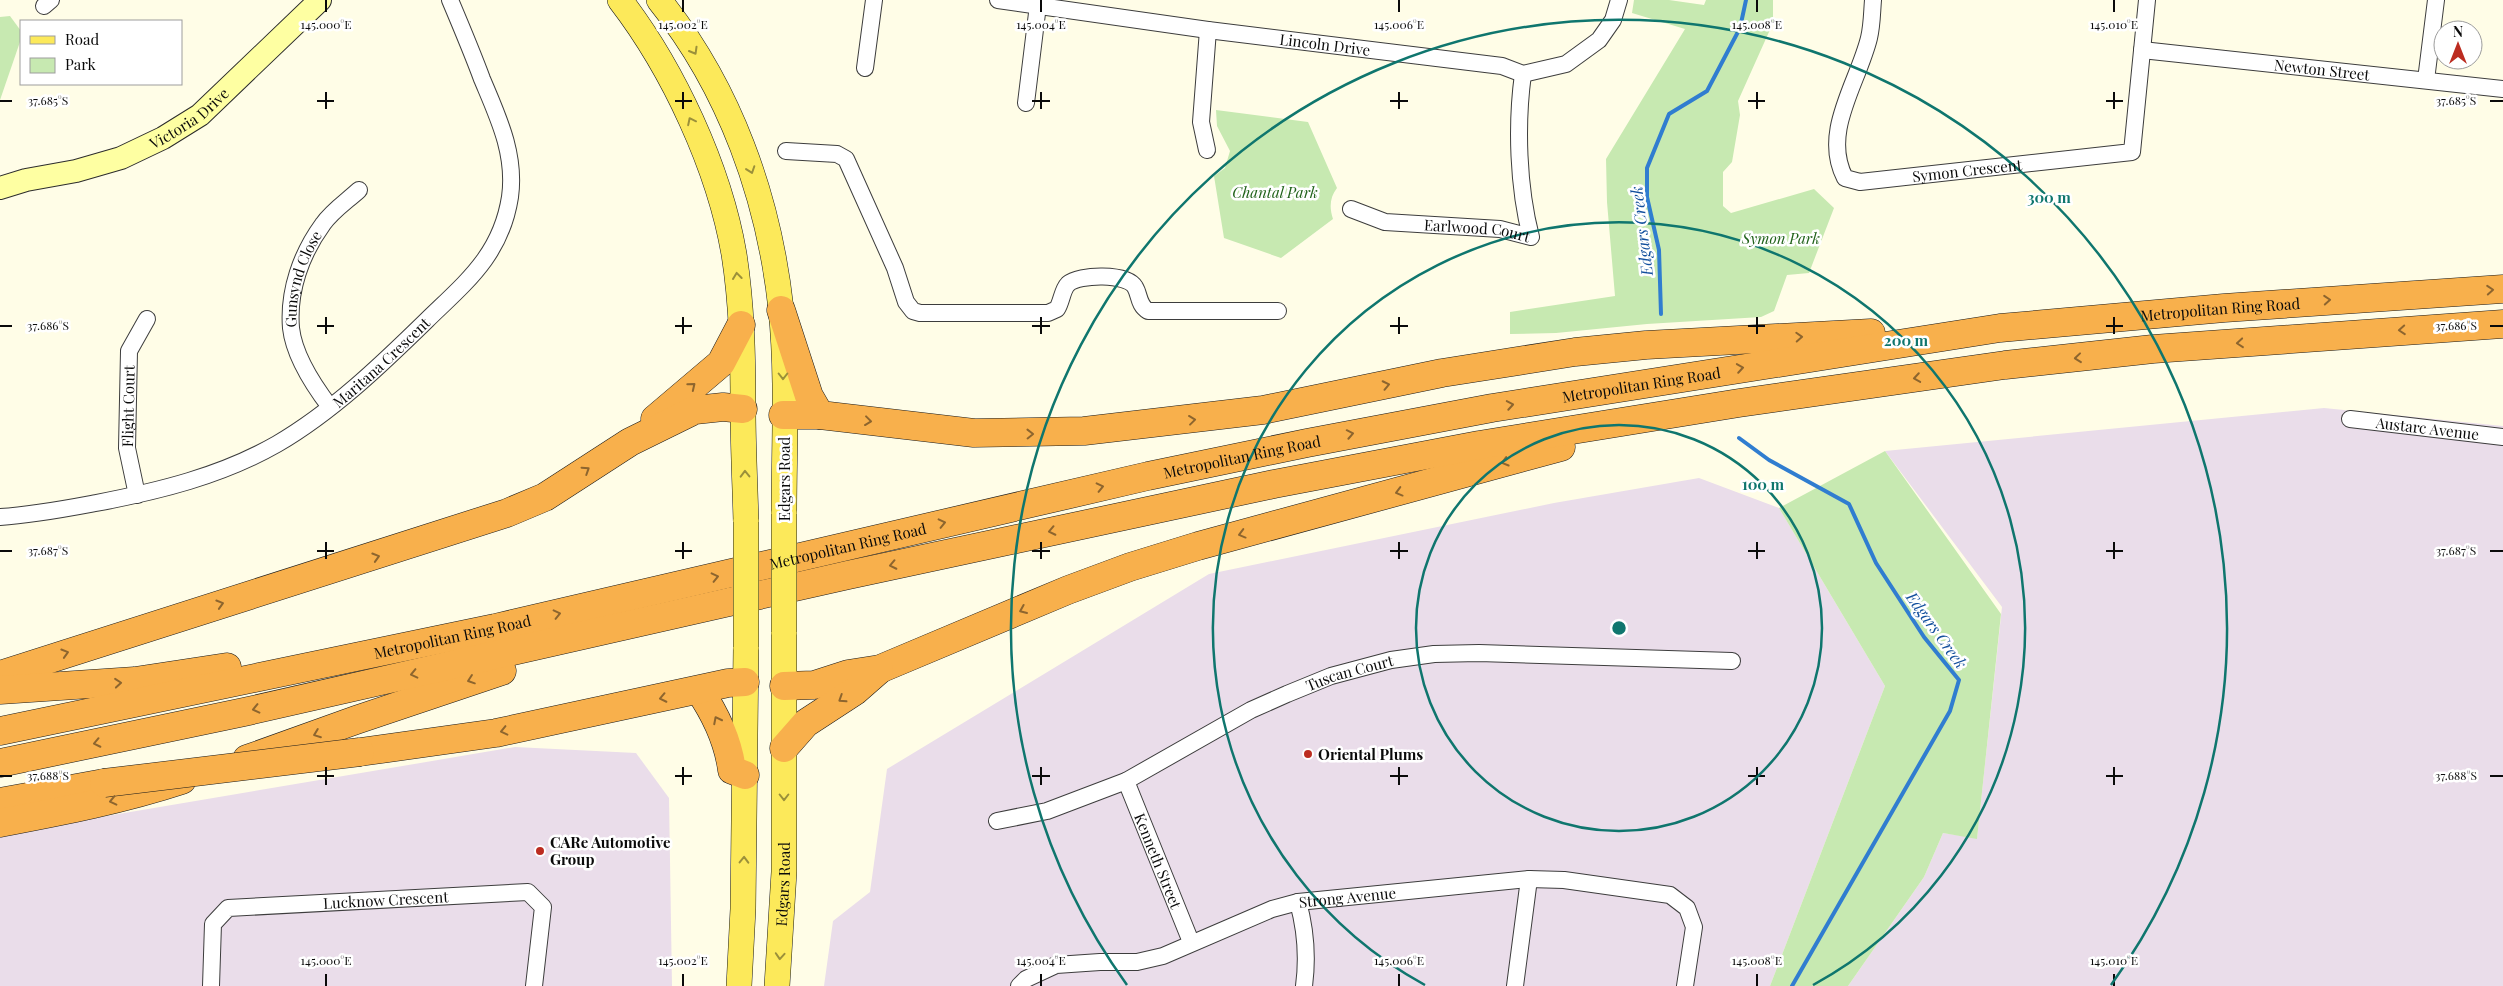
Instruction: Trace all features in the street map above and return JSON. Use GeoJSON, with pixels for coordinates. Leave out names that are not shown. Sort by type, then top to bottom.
{"type":"FeatureCollection","features":[{"type":"Feature","properties":{"kind":"highway","name":"Metropolitan Ring Road"},"geometry":{"type":"LineString","coordinates":[[0,731],[495,628],[1129,480],[1307,443],[1595,391],[2000,328],[2224,308],[2503,289]]}},
{"type":"Feature","properties":{"kind":"highway"},"geometry":{"type":"LineString","coordinates":[[781,310],[809,396],[820,415]]}},
{"type":"Feature","properties":{"kind":"highway","name":"Metropolitan Ring Road"},"geometry":{"type":"LineString","coordinates":[[0,763],[244,712],[858,573],[1352,468],[1592,425],[2006,365],[2153,350],[2503,324]]}},
{"type":"Feature","properties":{"kind":"highway"},"geometry":{"type":"LineString","coordinates":[[630,442],[691,387],[721,363],[741,325]]}},
{"type":"Feature","properties":{"kind":"highway"},"geometry":{"type":"LineString","coordinates":[[783,415],[820,415],[974,433],[1024,434],[1084,431],[1263,410],[1442,373],[1593,350],[1646,344],[2000,328]]}},
{"type":"Feature","properties":{"kind":"highway"},"geometry":{"type":"LineString","coordinates":[[784,686],[814,685],[848,674],[880,669],[1068,590],[1198,546],[1534,454],[1738,403]]}},
{"type":"Feature","properties":{"kind":"highway"},"geometry":{"type":"LineString","coordinates":[[10,672],[507,513],[545,497],[630,442],[695,410],[723,407],[743,409]]}},
{"type":"Feature","properties":{"kind":"highway"},"geometry":{"type":"LineString","coordinates":[[0,823],[82,809],[127,798],[277,750],[356,720],[486,675],[546,659],[667,616]]}},
{"type":"Feature","properties":{"kind":"highway"},"geometry":{"type":"LineString","coordinates":[[0,690],[135,681],[320,651],[495,628]]}},
{"type":"Feature","properties":{"kind":"highway"},"geometry":{"type":"LineString","coordinates":[[784,748],[806,723],[855,691],[880,669]]}},
{"type":"Feature","properties":{"kind":"highway"},"geometry":{"type":"LineString","coordinates":[[0,793],[104,783],[360,752],[496,733],[730,683],[745,682]]}},
{"type":"Feature","properties":{"kind":"highway"},"geometry":{"type":"LineString","coordinates":[[699,690],[714,714],[726,739],[732,770],[745,775]]}},
{"type":"Feature","properties":{"kind":"highway"},"geometry":{"type":"LineString","coordinates":[[0,802],[104,783]]}},
{"type":"Feature","properties":{"kind":"main road"},"geometry":{"type":"LineString","coordinates":[[620,0],[652,44],[694,128],[721,198],[734,252],[741,325],[746,522],[743,909],[739,986]]}},
{"type":"Feature","properties":{"kind":"main road","name":"Edgars Road"},"geometry":{"type":"LineString","coordinates":[[659,0],[688,41],[713,84],[743,147],[767,221],[774,251],[781,310],[784,514],[784,872],[777,986]]}},
{"type":"Feature","properties":{"kind":"main road"},"geometry":{"type":"LineString","coordinates":[[743,409],[783,415]]}},
{"type":"Feature","properties":{"kind":"main road"},"geometry":{"type":"LineString","coordinates":[[745,682],[784,686]]}},
{"type":"Feature","properties":{"kind":"street","name":"Victoria Drive"},"geometry":{"type":"LineString","coordinates":[[0,188],[26,180],[76,171],[121,158],[163,138],[200,115],[320,0]]}},
{"type":"Feature","properties":{"kind":"street","name":"Maritana Crescent"},"geometry":{"type":"LineString","coordinates":[[0,517],[32,515],[138,495],[214,474],[277,444],[330,407],[381,366],[481,267],[503,226],[511,180],[508,148],[503,131],[450,0]]}},
{"type":"Feature","properties":{"kind":"street"},"geometry":{"type":"LineString","coordinates":[[865,68],[874,0]]}},
{"type":"Feature","properties":{"kind":"street","name":"Lincoln Drive"},"geometry":{"type":"LineString","coordinates":[[998,0],[1208,30],[1502,66],[1523,74]]}},
{"type":"Feature","properties":{"kind":"street"},"geometry":{"type":"LineString","coordinates":[[1523,74],[1566,64],[1599,40],[1613,20],[1619,0]]}},
{"type":"Feature","properties":{"kind":"street","name":"Symon Crescent"},"geometry":{"type":"LineString","coordinates":[[1873,0],[1869,38],[1836,135],[1838,164],[1845,178],[1860,182],[2132,152],[2142,50]]}},
{"type":"Feature","properties":{"kind":"street"},"geometry":{"type":"LineString","coordinates":[[2142,50],[2147,0]]}},
{"type":"Feature","properties":{"kind":"street"},"geometry":{"type":"LineString","coordinates":[[2426,80],[2436,0]]}},
{"type":"Feature","properties":{"kind":"street"},"geometry":{"type":"LineString","coordinates":[[1026,103],[1038,5]]}},
{"type":"Feature","properties":{"kind":"street"},"geometry":{"type":"LineString","coordinates":[[1207,150],[1200,122],[1208,30]]}},
{"type":"Feature","properties":{"kind":"street","name":"Newton Street"},"geometry":{"type":"LineString","coordinates":[[2142,50],[2503,89]]}},
{"type":"Feature","properties":{"kind":"street","name":"Earlwood Court"},"geometry":{"type":"LineString","coordinates":[[1351,209],[1385,222],[1500,229],[1531,237],[1523,206],[1519,99],[1523,74]]}},
{"type":"Feature","properties":{"kind":"street"},"geometry":{"type":"LineString","coordinates":[[786,151],[837,154],[846,159],[895,268],[906,302],[913,311],[920,314],[1048,313],[1057,309],[1066,286],[1074,279],[1118,277],[1125,279],[1135,287],[1142,306],[1148,310],[1278,311]]}},
{"type":"Feature","properties":{"kind":"street","name":"Victoria Drive"},"geometry":{"type":"LineString","coordinates":[[0,177],[26,180]]}},
{"type":"Feature","properties":{"kind":"street","name":"Gunsynd Close"},"geometry":{"type":"LineString","coordinates":[[330,407],[304,368],[291,329],[294,283],[304,254],[324,222],[358,190]]}},
{"type":"Feature","properties":{"kind":"street","name":"Flight Court"},"geometry":{"type":"LineString","coordinates":[[138,495],[127,448],[129,351],[147,319]]}},
{"type":"Feature","properties":{"kind":"street","name":"Austarc Avenue"},"geometry":{"type":"LineString","coordinates":[[2350,419],[2503,437]]}},
{"type":"Feature","properties":{"kind":"street","name":"Tuscan Court"},"geometry":{"type":"LineString","coordinates":[[997,821],[1046,811],[1126,781],[1251,710],[1330,676],[1391,660],[1434,654],[1479,653],[1732,661]]}},
{"type":"Feature","properties":{"kind":"street","name":"Kenneth Street"},"geometry":{"type":"LineString","coordinates":[[1126,781],[1191,942]]}},
{"type":"Feature","properties":{"kind":"street"},"geometry":{"type":"LineString","coordinates":[[1515,986],[1530,879]]}},
{"type":"Feature","properties":{"kind":"street","name":"Strong Avenue"},"geometry":{"type":"LineString","coordinates":[[1019,986],[1026,979],[1056,965],[1137,962],[1163,956],[1191,942],[1272,909],[1298,902],[1530,879],[1564,880],[1670,895],[1687,908],[1694,927],[1685,986]]}},
{"type":"Feature","properties":{"kind":"street","name":"Lucknow Crescent"},"geometry":{"type":"LineString","coordinates":[[210,986],[213,924],[228,908],[528,892],[543,907],[534,986]]}},
{"type":"Feature","properties":{"kind":"street"},"geometry":{"type":"LineString","coordinates":[[1298,902],[1305,928],[1308,962],[1304,986]]}},
{"type":"Feature","properties":{"kind":"shaded area"},"geometry":{"type":"Polygon","coordinates":[[[2324,408],[2503,426],[2503,986],[1848,986],[1924,877],[1943,833],[1977,838],[2002,607],[1885,451],[2324,408]]]}},
{"type":"Feature","properties":{"kind":"shaded area"},"geometry":{"type":"Polygon","coordinates":[[[1699,478],[1779,508],[1885,686],[1770,986],[824,986],[833,921],[870,892],[887,769],[1209,574],[1554,503],[1699,478]]]}},
{"type":"Feature","properties":{"kind":"shaded area"},"geometry":{"type":"Polygon","coordinates":[[[515,747],[636,753],[669,798],[672,986],[0,986],[0,834],[515,747]]]}},
{"type":"Feature","properties":{"kind":"green space","name":"Symon Park"},"geometry":{"type":"Polygon","coordinates":[[[1634,0],[1669,0],[1704,5],[1706,0],[1773,0],[1773,23],[1738,101],[1740,115],[1732,162],[1723,172],[1723,206],[1731,213],[1814,189],[1834,208],[1809,273],[1787,275],[1774,311],[1761,317],[1647,324],[1556,333],[1510,334],[1510,312],[1615,296],[1607,202],[1606,159],[1685,29],[1632,13],[1634,0]]]}},
{"type":"Feature","properties":{"kind":"green space"},"geometry":{"type":"Polygon","coordinates":[[[10,16],[20,30],[20,42],[0,100],[0,17],[10,16]]]}},
{"type":"Feature","properties":{"kind":"green space","name":"Chantal Park"},"geometry":{"type":"Polygon","coordinates":[[[1216,110],[1308,122],[1337,188],[1331,202],[1333,219],[1281,258],[1224,238],[1214,176],[1225,168],[1230,151],[1217,126],[1216,110]]]}},
{"type":"Feature","properties":{"kind":"green space"},"geometry":{"type":"Polygon","coordinates":[[[1885,451],[2001,614],[1977,839],[1943,833],[1924,877],[1848,986],[1770,986],[1885,686],[1779,508],[1885,451]]]}},
{"type":"Feature","properties":{"kind":"waterway","name":"Edgars Creek"},"geometry":{"type":"LineString","coordinates":[[1661,314],[1659,250],[1647,197],[1647,168],[1669,114],[1707,91],[1740,28],[1746,0]]}},
{"type":"Feature","properties":{"kind":"waterway","name":"Edgars Creek"},"geometry":{"type":"LineString","coordinates":[[1739,438],[1769,460],[1849,504],[1876,563],[1924,637],[1959,680],[1950,711],[1792,986]]}},
{"type":"Feature","properties":{"kind":"place","name":"Oriental Plums"},"geometry":{"type":"Point","coordinates":[1308,754]}},
{"type":"Feature","properties":{"kind":"place","name":"CARe Automotive Group"},"geometry":{"type":"Point","coordinates":[540,851]}}]}
